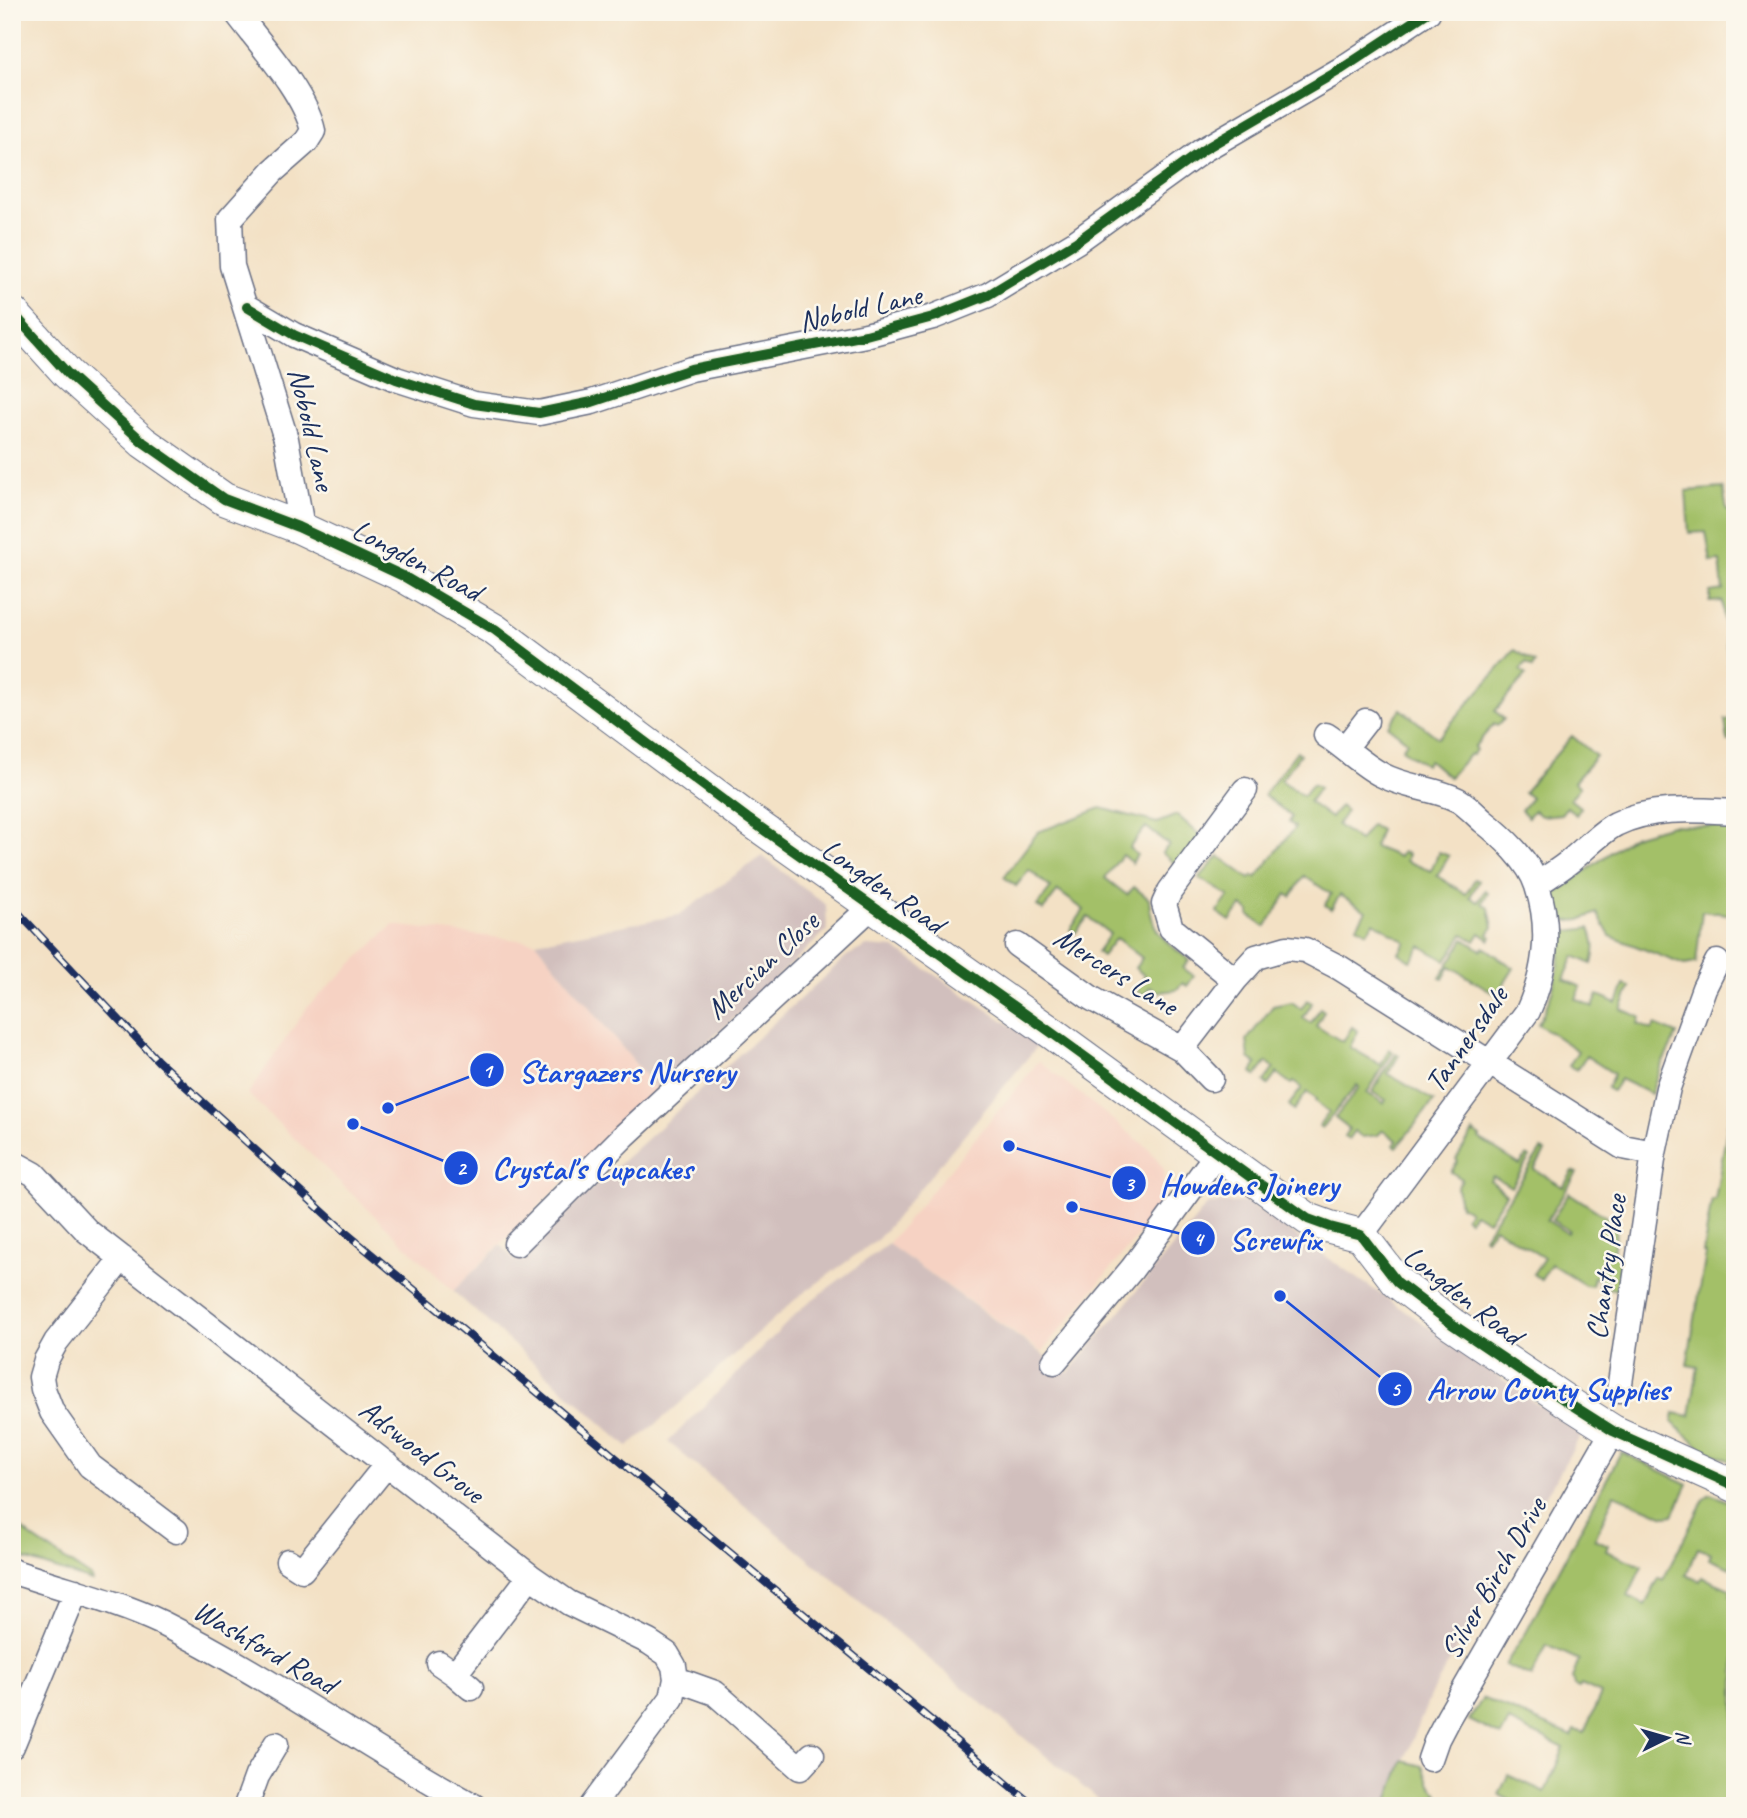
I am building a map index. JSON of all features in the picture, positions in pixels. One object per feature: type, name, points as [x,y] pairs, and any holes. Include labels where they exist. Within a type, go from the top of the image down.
[{"type":"street","name":"Nobold Lane","points":[[236,12],[275,62],[310,115],[313,131],[306,142],[273,171],[230,219],[232,266],[247,307],[286,439],[300,516],[298,527]]},
{"type":"street","name":"Nobold Lane","points":[[247,307],[294,335],[396,379],[474,404],[539,413],[592,402],[691,369],[866,335],[933,317],[988,295],[1076,242],[1203,150],[1340,70],[1428,12]]},
{"type":"street","name":"Longden Road","points":[[12,312],[68,374],[143,442],[224,499],[298,527],[403,576],[495,629],[870,908],[1218,1152],[1308,1219],[1361,1235],[1397,1282],[1452,1324],[1613,1430],[1735,1486]]},
{"type":"street","name":"Tannersdale","points":[[1361,1235],[1528,1011],[1539,985],[1545,948],[1543,914],[1537,884],[1502,836],[1458,800],[1400,784],[1379,774],[1335,741],[1366,721]]},
{"type":"street","name":"Mercers Lane","points":[[1235,980],[1171,928],[1164,904],[1170,891],[1245,790]]},
{"type":"street","points":[[1537,884],[1568,863],[1615,824],[1650,813],[1668,811],[1735,812]]},
{"type":"street","name":"Mercian Close","points":[[516,1244],[625,1135],[870,908]]},
{"type":"street","name":"Mercers Lane","points":[[1017,945],[1091,998],[1182,1049],[1211,1079]]},
{"type":"street","name":"Mercers Lane","points":[[1182,1049],[1256,957],[1287,948],[1305,950],[1329,961],[1491,1063]]},
{"type":"street","name":"Chantry Place","points":[[1619,1390],[1654,1153],[1668,1088],[1704,988],[1717,962]]},
{"type":"street","points":[[1491,1063],[1623,1147],[1654,1153]]},
{"type":"street","points":[[1054,1362],[1140,1258],[1218,1152]]},
{"type":"street","name":"Adswood Grove","points":[[12,1162],[34,1174],[87,1231],[530,1576],[569,1603],[649,1642],[667,1654],[674,1666],[676,1679]]},
{"type":"street","points":[[122,1258],[56,1342],[46,1360],[41,1377],[52,1412],[90,1466],[163,1528]]},
{"type":"street","name":"Silver Birch Drive","points":[[1430,1759],[1448,1718],[1613,1430]]},
{"type":"street","points":[[302,1572],[387,1464]]},
{"type":"street","name":"Washford Road","points":[[12,1571],[96,1596],[160,1622],[221,1654],[405,1768],[474,1806]]},
{"type":"street","points":[[455,1675],[530,1576]]},
{"type":"street","points":[[12,1746],[76,1591]]},
{"type":"street","points":[[592,1806],[672,1698],[676,1679],[715,1693],[802,1769]]},
{"type":"street","points":[[246,1806],[249,1772],[276,1744]]},
{"type":"shaded area","points":[[762,856],[826,905],[827,930],[657,1090],[536,942],[679,915]]},
{"type":"shaded area","points":[[393,925],[536,942],[657,1090],[453,1291],[248,1094],[308,1006]]},
{"type":"shaded area","points":[[867,946],[894,948],[1039,1044],[878,1239],[798,1297],[628,1447],[453,1291],[501,1245],[514,1260],[847,956]]},
{"type":"shaded area","points":[[1039,1061],[1148,1148],[1163,1168],[1164,1204],[1042,1352],[888,1244]]},
{"type":"shaded area","points":[[1247,1202],[1581,1435],[1431,1694],[1386,1806],[1106,1806],[668,1442],[805,1305],[888,1244],[1069,1373],[1208,1204]]},
{"type":"green space","points":[[1723,488],[1727,511],[1735,510],[1735,741],[1728,741],[1725,720],[1734,719],[1722,601],[1710,602],[1710,592],[1723,590],[1720,561],[1711,562],[1706,532],[1689,533],[1686,491]]},
{"type":"green space","points":[[1515,650],[1535,663],[1532,668],[1526,663],[1520,670],[1526,675],[1495,711],[1504,719],[1497,726],[1494,724],[1474,747],[1476,750],[1472,755],[1470,754],[1449,777],[1429,760],[1425,765],[1402,749],[1407,741],[1388,726],[1401,709],[1438,738]]},
{"type":"green space","points":[[1572,736],[1596,756],[1574,782],[1580,787],[1570,799],[1581,808],[1576,815],[1567,807],[1561,814],[1541,816],[1534,810],[1528,817],[1521,810],[1531,798],[1524,792]]},
{"type":"green space","points":[[1297,751],[1300,754],[1281,780],[1303,796],[1312,784],[1319,788],[1309,802],[1331,818],[1340,806],[1346,811],[1337,825],[1359,841],[1371,825],[1380,830],[1374,847],[1399,857],[1402,852],[1408,854],[1406,861],[1431,871],[1439,852],[1449,856],[1437,876],[1466,894],[1475,879],[1479,881],[1470,897],[1478,902],[1485,890],[1488,893],[1482,903],[1489,908],[1493,927],[1488,934],[1492,937],[1490,940],[1480,933],[1475,941],[1463,934],[1446,961],[1421,946],[1411,961],[1399,953],[1406,942],[1374,922],[1367,932],[1357,926],[1366,911],[1340,895],[1331,909],[1325,905],[1331,894],[1304,876],[1291,897],[1287,894],[1265,927],[1242,906],[1230,921],[1217,912],[1229,896],[1199,878],[1219,856],[1250,879],[1253,876],[1256,878],[1295,827],[1289,822],[1292,817],[1264,795]]},
{"type":"green space","points":[[1101,808],[1157,823],[1177,815],[1201,836],[1178,866],[1162,853],[1169,845],[1146,827],[1129,848],[1137,855],[1132,863],[1122,855],[1105,878],[1127,895],[1134,887],[1149,899],[1156,928],[1189,960],[1183,968],[1194,976],[1187,986],[1183,983],[1176,990],[1159,992],[1150,987],[1144,995],[1136,990],[1145,976],[1135,968],[1142,958],[1116,938],[1102,956],[1097,952],[1110,934],[1088,917],[1075,933],[1070,930],[1084,910],[1058,891],[1043,910],[1037,906],[1051,888],[1029,870],[1016,886],[1004,877],[1038,832]]},
{"type":"green space","points":[[1671,825],[1735,827],[1735,915],[1702,911],[1696,963],[1684,965],[1610,936],[1597,913],[1580,920],[1556,922],[1552,896],[1633,836]]},
{"type":"green space","points":[[1590,928],[1594,946],[1592,964],[1574,956],[1564,979],[1581,987],[1576,999],[1593,1007],[1598,995],[1617,1003],[1624,985],[1630,987],[1621,1009],[1640,1017],[1638,1024],[1652,1030],[1655,1025],[1677,1034],[1651,1094],[1620,1079],[1612,1091],[1607,1088],[1614,1074],[1586,1056],[1577,1070],[1569,1066],[1578,1051],[1538,1024],[1556,979],[1561,932]]},
{"type":"green space","points":[[1464,939],[1481,950],[1484,947],[1514,968],[1497,995],[1450,966],[1443,979],[1440,978]]},
{"type":"green space","points":[[1307,1000],[1312,1003],[1303,1018],[1311,1023],[1320,1008],[1324,1011],[1316,1026],[1343,1042],[1352,1027],[1358,1031],[1350,1047],[1381,1065],[1389,1049],[1393,1052],[1367,1093],[1384,1103],[1386,1100],[1372,1092],[1396,1054],[1399,1055],[1388,1074],[1434,1101],[1397,1147],[1394,1145],[1397,1141],[1383,1130],[1378,1135],[1362,1137],[1354,1131],[1348,1139],[1344,1136],[1349,1129],[1335,1118],[1359,1087],[1357,1085],[1322,1128],[1319,1126],[1329,1112],[1315,1101],[1316,1099],[1307,1092],[1294,1110],[1289,1105],[1302,1088],[1293,1082],[1291,1084],[1277,1073],[1268,1085],[1264,1082],[1274,1068],[1267,1062],[1256,1076],[1252,1072],[1257,1064],[1249,1058],[1247,1040],[1273,1006],[1292,1002],[1301,1009]]},
{"type":"green space","points":[[1735,1065],[1735,1463],[1703,1449],[1672,1422],[1674,1413],[1690,1416],[1698,1367],[1687,1365],[1706,1254],[1703,1253],[1711,1204],[1712,1200],[1715,1200],[1732,1099]]},
{"type":"green space","points":[[1473,1132],[1479,1139],[1520,1165],[1527,1155],[1530,1157],[1511,1187],[1493,1176],[1490,1180],[1506,1194],[1488,1221],[1474,1213],[1469,1220],[1465,1217],[1469,1211],[1460,1206],[1457,1187],[1462,1179],[1451,1172]]},
{"type":"green space","points":[[1541,1150],[1545,1152],[1534,1169],[1563,1187],[1573,1171],[1577,1173],[1547,1220],[1567,1233],[1568,1230],[1552,1220],[1569,1193],[1617,1224],[1613,1254],[1625,1256],[1620,1290],[1599,1287],[1600,1278],[1594,1277],[1592,1286],[1585,1285],[1551,1264],[1541,1280],[1533,1274],[1544,1258],[1494,1227],[1486,1238],[1484,1236]]},
{"type":"green space","points":[[1621,1452],[1688,1484],[1673,1515],[1665,1516],[1614,1494],[1595,1539],[1608,1545],[1606,1551],[1642,1566],[1628,1596],[1645,1605],[1659,1578],[1663,1580],[1704,1499],[1710,1494],[1735,1504],[1735,1556],[1730,1568],[1709,1559],[1711,1553],[1698,1548],[1686,1575],[1700,1581],[1702,1577],[1732,1590],[1730,1595],[1735,1597],[1735,1806],[1523,1806],[1499,1795],[1508,1775],[1545,1792],[1564,1748],[1509,1721],[1501,1736],[1469,1720],[1483,1698],[1572,1736],[1575,1730],[1584,1733],[1601,1694],[1581,1685],[1579,1688],[1574,1686],[1572,1678],[1579,1660],[1547,1645],[1531,1677],[1505,1665],[1527,1631]]},
{"type":"green space","points":[[12,1521],[92,1578],[92,1581],[12,1555]]},
{"type":"green space","points":[[1403,1761],[1423,1766],[1430,1784],[1445,1806],[1386,1806]]},
{"type":"railway","points":[[12,906],[158,1061],[345,1232],[1034,1806]]},
{"type":"cycle path","points":[[247,307],[294,335],[396,379],[474,404],[539,413],[592,402],[691,369],[866,335],[933,317],[988,295],[1076,242],[1203,150],[1340,70],[1428,12]]},
{"type":"cycle path","points":[[12,312],[68,374],[143,442],[224,499],[298,527],[403,576],[495,630],[747,818],[1052,1033],[1308,1219],[1361,1235],[1397,1282],[1452,1324],[1613,1431],[1735,1486]]},
{"type":"place","name":"Stargazers Nursery","points":[[388,1108]]},
{"type":"place","name":"Crystal's Cupcakes","points":[[353,1124]]},
{"type":"place","name":"Howdens Joinery","points":[[1009,1146]]},
{"type":"place","name":"Screwfix","points":[[1072,1207]]},
{"type":"place","name":"Arrow County Supplies","points":[[1280,1296]]}]
